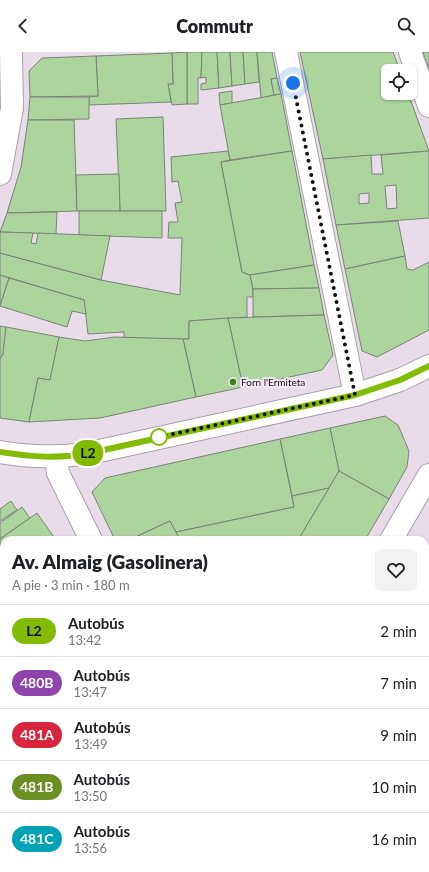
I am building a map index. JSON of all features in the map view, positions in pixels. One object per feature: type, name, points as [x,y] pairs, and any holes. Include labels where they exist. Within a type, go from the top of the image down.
[{"type":"street","points":[[286,52],[355,395]]},
{"type":"street","points":[[410,52],[429,106]]},
{"type":"street","points":[[0,174],[6,112],[9,54]]},
{"type":"street","points":[[0,452],[56,458],[96,451],[355,395],[400,380],[429,366]]},
{"type":"street","points":[[56,458],[58,473],[88,536]]},
{"type":"street","points":[[393,536],[429,475]]},
{"type":"building","points":[[187,52],[202,52],[201,78],[198,78],[198,104],[187,104]]},
{"type":"building","points":[[187,52],[187,104],[172,105],[168,84],[173,84],[172,53]]},
{"type":"building","points":[[202,52],[217,52],[219,88],[201,90],[201,84],[206,83],[206,77],[201,78]]},
{"type":"building","points":[[217,52],[230,52],[232,86],[219,88]]},
{"type":"building","points":[[230,52],[243,52],[245,84],[232,86]]},
{"type":"building","points":[[243,52],[257,52],[259,82],[245,84]]},
{"type":"building","points":[[257,52],[272,52],[277,78],[271,79],[274,95],[261,98]]},
{"type":"building","points":[[300,52],[393,52],[397,64],[381,64],[381,100],[411,100],[429,151],[323,159]]},
{"type":"building","points":[[423,52],[429,52],[429,70]]},
{"type":"building","points":[[172,53],[173,84],[168,84],[171,102],[89,105],[89,97],[98,96],[96,56]]},
{"type":"building","points":[[96,56],[98,96],[30,97],[29,71],[42,58]]},
{"type":"building","points":[[277,78],[281,94],[274,95],[271,79]]},
{"type":"building","points":[[232,91],[232,103],[220,105],[219,93]]},
{"type":"building","points":[[281,94],[292,151],[230,160],[220,105]]},
{"type":"building","points":[[30,97],[89,97],[89,119],[28,120]]},
{"type":"building","points":[[163,117],[166,211],[120,211],[116,119]]},
{"type":"building","points":[[28,120],[74,120],[77,211],[7,213],[21,167]]},
{"type":"building","points":[[228,151],[230,160],[221,162],[242,272],[250,275],[253,289],[253,297],[247,297],[247,317],[189,321],[189,339],[124,338],[124,332],[88,334],[84,300],[0,275],[0,253],[101,280],[180,295],[182,238],[168,238],[169,222],[178,222],[175,203],[182,202],[178,181],[172,182],[171,157]]},
{"type":"building","points":[[292,151],[314,265],[250,275],[242,272],[221,162]]},
{"type":"building","points":[[429,151],[429,218],[336,225],[323,159],[371,155],[372,174],[383,174],[381,155]],"holes":[[[396,185],[397,208],[387,209],[385,186]],[[369,193],[369,203],[359,204],[359,194]]]},
{"type":"building","points":[[119,174],[120,211],[77,211],[76,175]]},
{"type":"building","points":[[79,211],[162,211],[162,238],[79,235]]},
{"type":"building","points":[[57,212],[56,234],[0,232],[7,213]]},
{"type":"building","points":[[398,221],[405,256],[345,269],[336,225]]},
{"type":"building","points":[[0,232],[33,233],[31,243],[36,244],[38,233],[110,236],[101,280],[0,253]]},
{"type":"building","points":[[405,256],[407,269],[413,270],[429,262],[429,330],[377,357],[362,351],[345,269]]},
{"type":"building","points":[[314,265],[319,288],[253,289],[250,275]]},
{"type":"building","points":[[0,275],[9,278],[0,306]]},
{"type":"building","points":[[9,278],[84,300],[86,314],[72,311],[67,327],[0,306]]},
{"type":"building","points":[[319,288],[324,315],[253,317],[253,289]]},
{"type":"building","points":[[324,315],[333,355],[322,370],[243,387],[228,318]]},
{"type":"building","points":[[228,318],[243,387],[196,397],[183,339],[189,339],[189,321]]},
{"type":"building","points":[[0,326],[6,327],[3,354],[0,359]]},
{"type":"building","points":[[6,327],[59,337],[50,380],[38,378],[29,422],[0,418],[0,359],[3,354]]},
{"type":"building","points":[[59,337],[85,341],[115,337],[183,339],[196,397],[100,418],[29,422],[38,378],[50,380]]},
{"type":"building","points":[[385,416],[398,425],[409,451],[407,467],[389,499],[339,471],[330,428]]},
{"type":"building","points":[[330,428],[339,471],[329,488],[292,496],[280,439]]},
{"type":"building","points":[[280,439],[294,507],[176,532],[170,521],[138,536],[113,536],[92,492],[105,478]]},
{"type":"building","points":[[339,471],[389,499],[367,536],[300,536]]},
{"type":"building","points":[[329,488],[300,536],[178,536],[176,532],[294,507],[292,496]]},
{"type":"building","points":[[11,501],[17,510],[0,521],[0,509]]},
{"type":"building","points":[[22,507],[30,518],[4,536],[0,536],[0,523]]},
{"type":"building","points":[[37,513],[53,536],[4,536]]},
{"type":"building","points":[[170,521],[178,536],[138,536]]},
{"type":"bus line","name":"L2","points":[[0,452],[44,458],[56,458],[90,453],[355,395],[400,380],[429,366]]},
{"type":"place","name":"Forn l'Ermiteta","points":[[233,382]]},
{"type":"route","points":[[159,437],[355,395],[293,83]]}]
